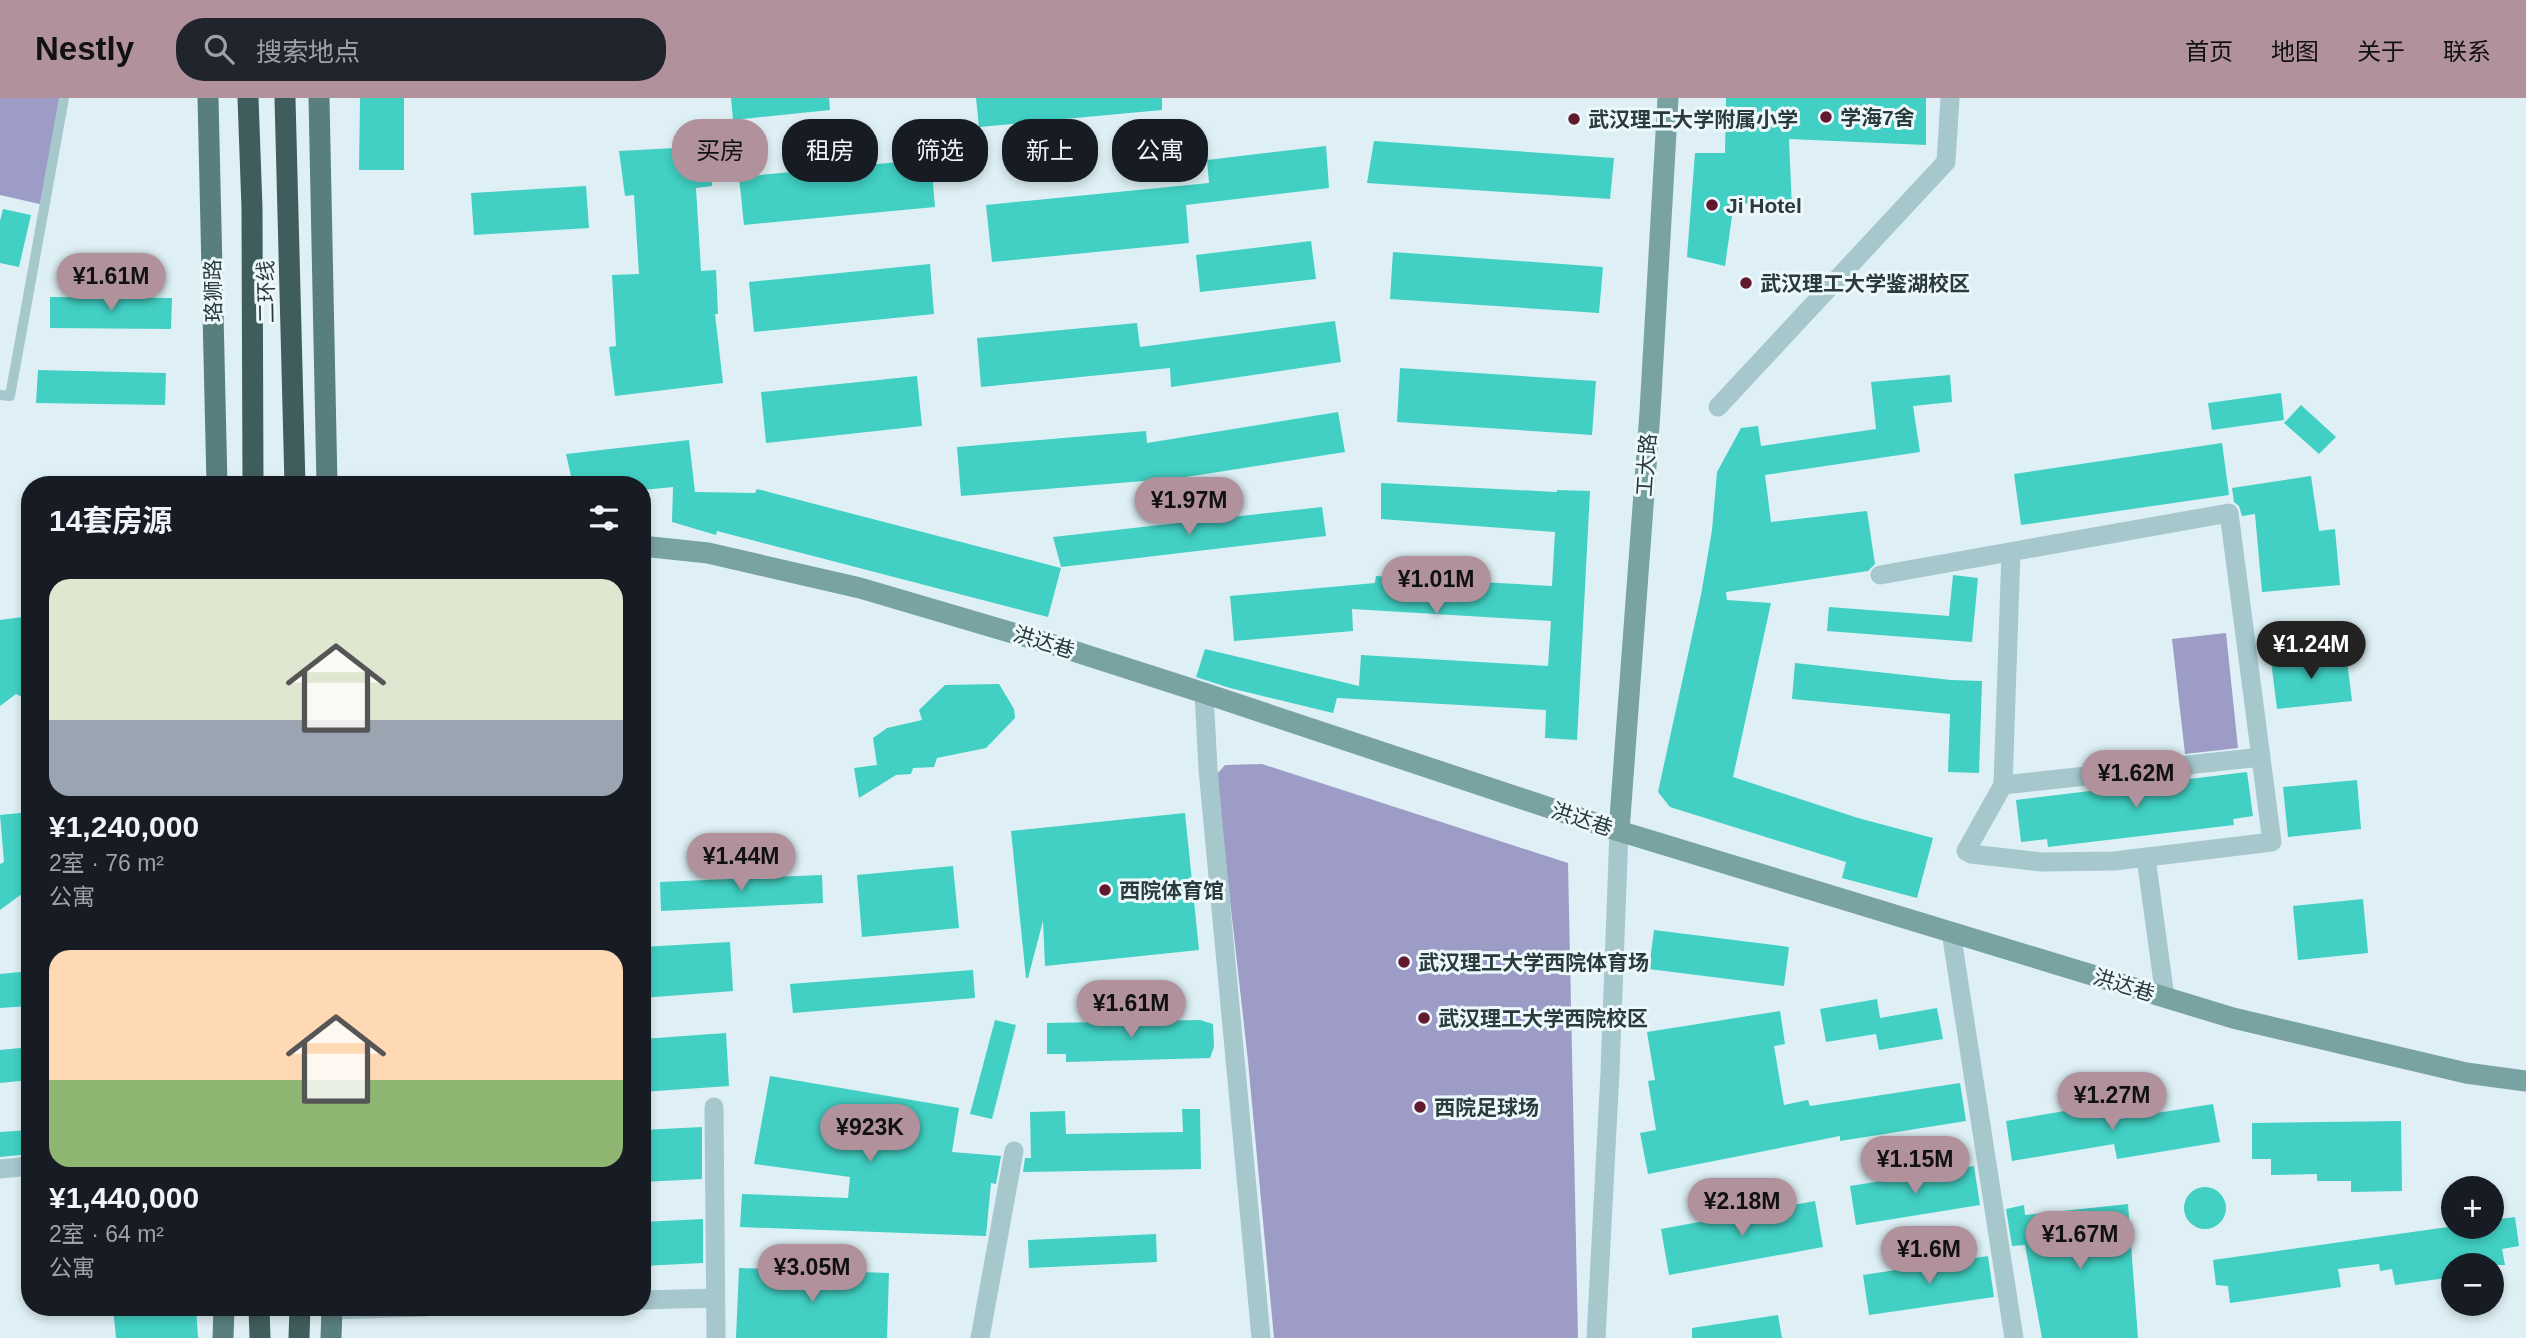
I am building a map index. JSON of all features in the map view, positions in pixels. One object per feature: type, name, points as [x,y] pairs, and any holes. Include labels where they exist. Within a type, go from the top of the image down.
[{"type":"highway","name":"二环线","points":[[248,98],[253,476]]},
{"type":"highway","name":"二环线","points":[[285,98],[295,476]]},
{"type":"highway","points":[[258,1338],[259,1316]]},
{"type":"highway","points":[[299,1338],[300,1316]]},
{"type":"main road","name":"珞狮路","points":[[208,98],[217,476]]},
{"type":"main road","points":[[319,98],[327,476]]},
{"type":"main road","points":[[223,1338],[224,1316]]},
{"type":"main road","points":[[331,1338],[332,1316]]},
{"type":"street","name":"工大路","points":[[1619,831],[1650,412],[1668,98]]},
{"type":"street","points":[[1718,407],[1945,162],[1950,98]]},
{"type":"street","points":[[1880,575],[2229,513],[2272,842],[2114,861],[2042,862],[1970,854],[1966,851],[2003,785],[2011,552]]},
{"type":"street","name":"洪达巷","points":[[651,548],[708,553],[860,588],[1064,648],[1619,831],[2233,1018],[2453,1070],[2526,1081]]},
{"type":"street","points":[[1204,693],[1209,783],[1261,1338]]},
{"type":"street","points":[[2003,785],[2261,757]]},
{"type":"street","points":[[1596,1338],[1619,831]]},
{"type":"street","points":[[2146,858],[2165,997]]},
{"type":"street","points":[[1951,932],[2014,1338]]},
{"type":"street","points":[[714,1107],[716,1338]]},
{"type":"street","points":[[981,1338],[1014,1151]]},
{"type":"street","points":[[0,1169],[21,1167]]},
{"type":"street","points":[[651,1300],[715,1298]]},
{"type":"lane","points":[[0,395],[10,396],[64,98]]},
{"type":"shaded area","points":[[0,98],[64,98],[44,205],[0,195]]},
{"type":"shaded area","points":[[2226,633],[2238,748],[2185,754],[2172,639]]},
{"type":"shaded area","name":"武汉理工大学西院体育场","points":[[1262,764],[1568,863],[1578,1338],[1274,1338],[1248,1061],[1216,775],[1225,765]]},
{"type":"building","points":[[360,98],[404,98],[404,170],[359,170]]},
{"type":"building","points":[[731,98],[829,98],[830,110],[733,119]]},
{"type":"building","points":[[976,98],[1162,98],[1162,110],[1065,119],[1002,119],[1002,125],[988,126],[988,119],[978,119]]},
{"type":"building","points":[[1726,98],[1926,98],[1926,145],[1789,139],[1792,209],[1734,202],[1725,266],[1687,257],[1695,153],[1725,153]]},
{"type":"building","points":[[1374,141],[1614,158],[1610,199],[1367,183]]},
{"type":"building","points":[[1326,146],[1329,188],[1186,205],[1189,243],[992,262],[986,205],[1209,183],[1208,160]]},
{"type":"building","points":[[672,148],[672,182],[712,182],[712,186],[696,188],[701,271],[716,270],[718,314],[715,314],[723,383],[615,396],[609,347],[616,346],[612,275],[639,274],[634,195],[625,196],[619,151]]},
{"type":"building","points":[[892,163],[892,182],[933,182],[935,207],[744,225],[740,182],[768,182],[768,174],[782,173],[782,182],[878,182],[878,164]]},
{"type":"building","points":[[586,186],[589,228],[474,235],[471,193]]},
{"type":"building","points":[[3,209],[31,215],[19,267],[0,263],[0,221]]},
{"type":"building","points":[[1311,241],[1316,279],[1200,292],[1196,255]]},
{"type":"building","points":[[1393,252],[1603,267],[1599,313],[1390,299]]},
{"type":"building","points":[[930,264],[934,314],[754,332],[749,282]]},
{"type":"building","points":[[50,297],[172,298],[171,329],[50,328]]},
{"type":"building","points":[[1335,321],[1341,362],[1171,387],[1170,368],[981,387],[977,338],[1137,323],[1140,347]]},
{"type":"building","points":[[1400,368],[1596,381],[1592,435],[1397,422]]},
{"type":"building","points":[[38,370],[166,373],[165,405],[36,403]]},
{"type":"building","points":[[1950,375],[1952,402],[1913,406],[1920,452],[1765,475],[1771,522],[1867,511],[1875,564],[1868,571],[1726,592],[1727,600],[1771,603],[1733,777],[1858,818],[1933,838],[1917,898],[1842,878],[1846,862],[1670,807],[1658,792],[1701,595],[1712,530],[1717,472],[1741,428],[1758,426],[1761,446],[1876,429],[1871,382]]},
{"type":"building","points":[[917,376],[922,426],[766,443],[761,392]]},
{"type":"building","points":[[2281,393],[2284,420],[2212,430],[2208,403]]},
{"type":"building","points":[[2301,405],[2336,437],[2319,454],[2284,423]]},
{"type":"building","points":[[1338,412],[1345,452],[1180,478],[961,496],[957,447],[1146,431],[1147,443]]},
{"type":"building","points":[[689,440],[695,492],[755,493],[757,489],[1061,568],[1048,617],[717,531],[716,535],[672,522],[673,487],[651,489],[651,476],[571,476],[566,454]]},
{"type":"building","points":[[2222,443],[2229,495],[2021,525],[2014,474]]},
{"type":"building","points":[[2311,476],[2319,531],[2335,529],[2340,585],[2262,592],[2255,514],[2242,516],[2239,506],[2234,502],[2232,488]]},
{"type":"building","points":[[1381,483],[1557,492],[1590,491],[1577,740],[1545,738],[1546,710],[1337,698],[1333,713],[1196,677],[1205,649],[1359,686],[1361,655],[1548,666],[1551,621],[1352,609],[1353,631],[1234,641],[1230,596],[1375,583],[1376,576],[1552,586],[1555,532],[1381,519]]},
{"type":"building","points":[[1322,507],[1326,536],[1061,567],[1053,537]]},
{"type":"building","points":[[1953,575],[1978,578],[1972,642],[1827,631],[1829,607],[1949,616]]},
{"type":"building","points":[[21,617],[21,696],[16,694],[0,706],[0,620]]},
{"type":"building","points":[[2346,653],[2352,701],[2277,709],[2271,661]]},
{"type":"building","points":[[1795,663],[1982,681],[1979,773],[1948,772],[1950,714],[1792,699]]},
{"type":"building","points":[[999,684],[1014,709],[1015,718],[986,748],[937,758],[934,767],[913,768],[911,774],[896,775],[859,798],[854,768],[877,765],[873,738],[887,728],[922,720],[919,710],[945,685]]},
{"type":"building","points":[[2247,772],[2253,816],[2233,819],[2234,825],[2048,847],[2047,839],[2021,842],[2016,800]]},
{"type":"building","points":[[2357,780],[2361,829],[2288,837],[2283,787]]},
{"type":"building","points":[[21,813],[21,895],[0,910],[0,864],[4,862],[0,815]]},
{"type":"building","name":"西院体育馆","points":[[1185,813],[1199,950],[1045,966],[1043,921],[1026,978],[1011,831]]},
{"type":"building","points":[[953,866],[959,928],[862,937],[857,875]]},
{"type":"building","points":[[822,875],[823,903],[661,911],[660,882]]},
{"type":"building","points":[[2363,899],[2368,953],[2298,960],[2293,906]]},
{"type":"building","points":[[1654,930],[1789,947],[1784,986],[1649,969]]},
{"type":"building","points":[[730,942],[733,991],[651,997],[651,946]]},
{"type":"building","points":[[973,970],[975,998],[793,1013],[790,984]]},
{"type":"building","points":[[21,972],[21,1007],[0,1008],[0,974]]},
{"type":"building","points":[[1877,999],[1880,1018],[1937,1008],[1943,1039],[1879,1050],[1876,1034],[1826,1042],[1820,1009]]},
{"type":"building","points":[[1780,1011],[1785,1044],[1774,1046],[1784,1105],[1808,1100],[1810,1106],[1960,1083],[1966,1121],[1840,1141],[1840,1136],[1648,1174],[1640,1133],[1656,1130],[1648,1081],[1655,1080],[1647,1032]]},
{"type":"building","points":[[995,1020],[1016,1025],[992,1119],[970,1114]]},
{"type":"building","points":[[1200,1020],[1213,1024],[1214,1047],[1210,1058],[1066,1062],[1066,1054],[1047,1054],[1047,1023]]},
{"type":"building","points":[[726,1033],[729,1086],[651,1091],[651,1038]]},
{"type":"building","points":[[21,1048],[21,1081],[0,1083],[0,1050]]},
{"type":"building","points":[[770,1076],[959,1108],[952,1152],[1001,1156],[996,1184],[991,1183],[986,1236],[740,1227],[742,1194],[848,1198],[850,1177],[754,1164]]},
{"type":"building","points":[[2112,1103],[2114,1120],[2213,1104],[2220,1142],[2117,1159],[2114,1144],[2012,1161],[2006,1121]]},
{"type":"building","points":[[1182,1109],[1200,1109],[1201,1169],[1023,1172],[1025,1158],[1031,1158],[1030,1112],[1065,1111],[1066,1134],[1183,1132]]},
{"type":"building","points":[[2401,1121],[2402,1191],[2351,1192],[2351,1181],[2317,1181],[2317,1174],[2271,1175],[2271,1159],[2252,1159],[2252,1123]]},
{"type":"building","points":[[702,1127],[702,1179],[651,1182],[651,1130]]},
{"type":"building","points":[[21,1131],[21,1155],[0,1157],[0,1132]]},
{"type":"building","points":[[1974,1166],[1980,1205],[1856,1225],[1850,1186]]},
{"type":"building","points":[[2205,1187],[2220,1193],[2226,1208],[2220,1223],[2205,1229],[2190,1223],[2184,1208],[2190,1193]]},
{"type":"building","points":[[1815,1201],[1823,1247],[1669,1275],[1661,1229]]},
{"type":"building","points":[[2128,1204],[2138,1338],[2042,1338],[2025,1245],[2012,1246],[2006,1209],[2024,1205],[2025,1215]]},
{"type":"building","points":[[2515,1217],[2519,1246],[2502,1249],[2503,1253],[2441,1253],[2441,1279],[2395,1285],[2392,1269],[2380,1271],[2379,1264],[2338,1269],[2341,1287],[2230,1303],[2228,1286],[2216,1285],[2213,1260],[2441,1228],[2441,1239],[2504,1239],[2504,1218]]},
{"type":"building","points":[[703,1219],[703,1263],[651,1266],[651,1222]]},
{"type":"building","points":[[1156,1234],[1157,1262],[1029,1268],[1028,1240]]},
{"type":"building","points":[[1988,1256],[1994,1297],[1869,1315],[1863,1275]]},
{"type":"building","points":[[739,1268],[889,1273],[887,1338],[736,1338]]},
{"type":"building","points":[[1778,1315],[1782,1338],[1692,1338],[1692,1328]]},
{"type":"building","points":[[114,1316],[197,1316],[198,1338],[116,1338]]},
{"type":"place","name":"学海7舍","points":[[1826,117]]},
{"type":"place","name":"武汉理工大学附属小学","points":[[1574,119]]},
{"type":"place","name":"Ji Hotel","points":[[1712,205]]},
{"type":"place","name":"武汉理工大学鉴湖校区","points":[[1746,283]]},
{"type":"place","name":"西院体育馆","points":[[1105,890]]},
{"type":"place","name":"武汉理工大学西院体育场","points":[[1404,962]]},
{"type":"place","name":"武汉理工大学西院校区","points":[[1424,1018]]},
{"type":"place","name":"西院足球场","points":[[1420,1107]]}]
